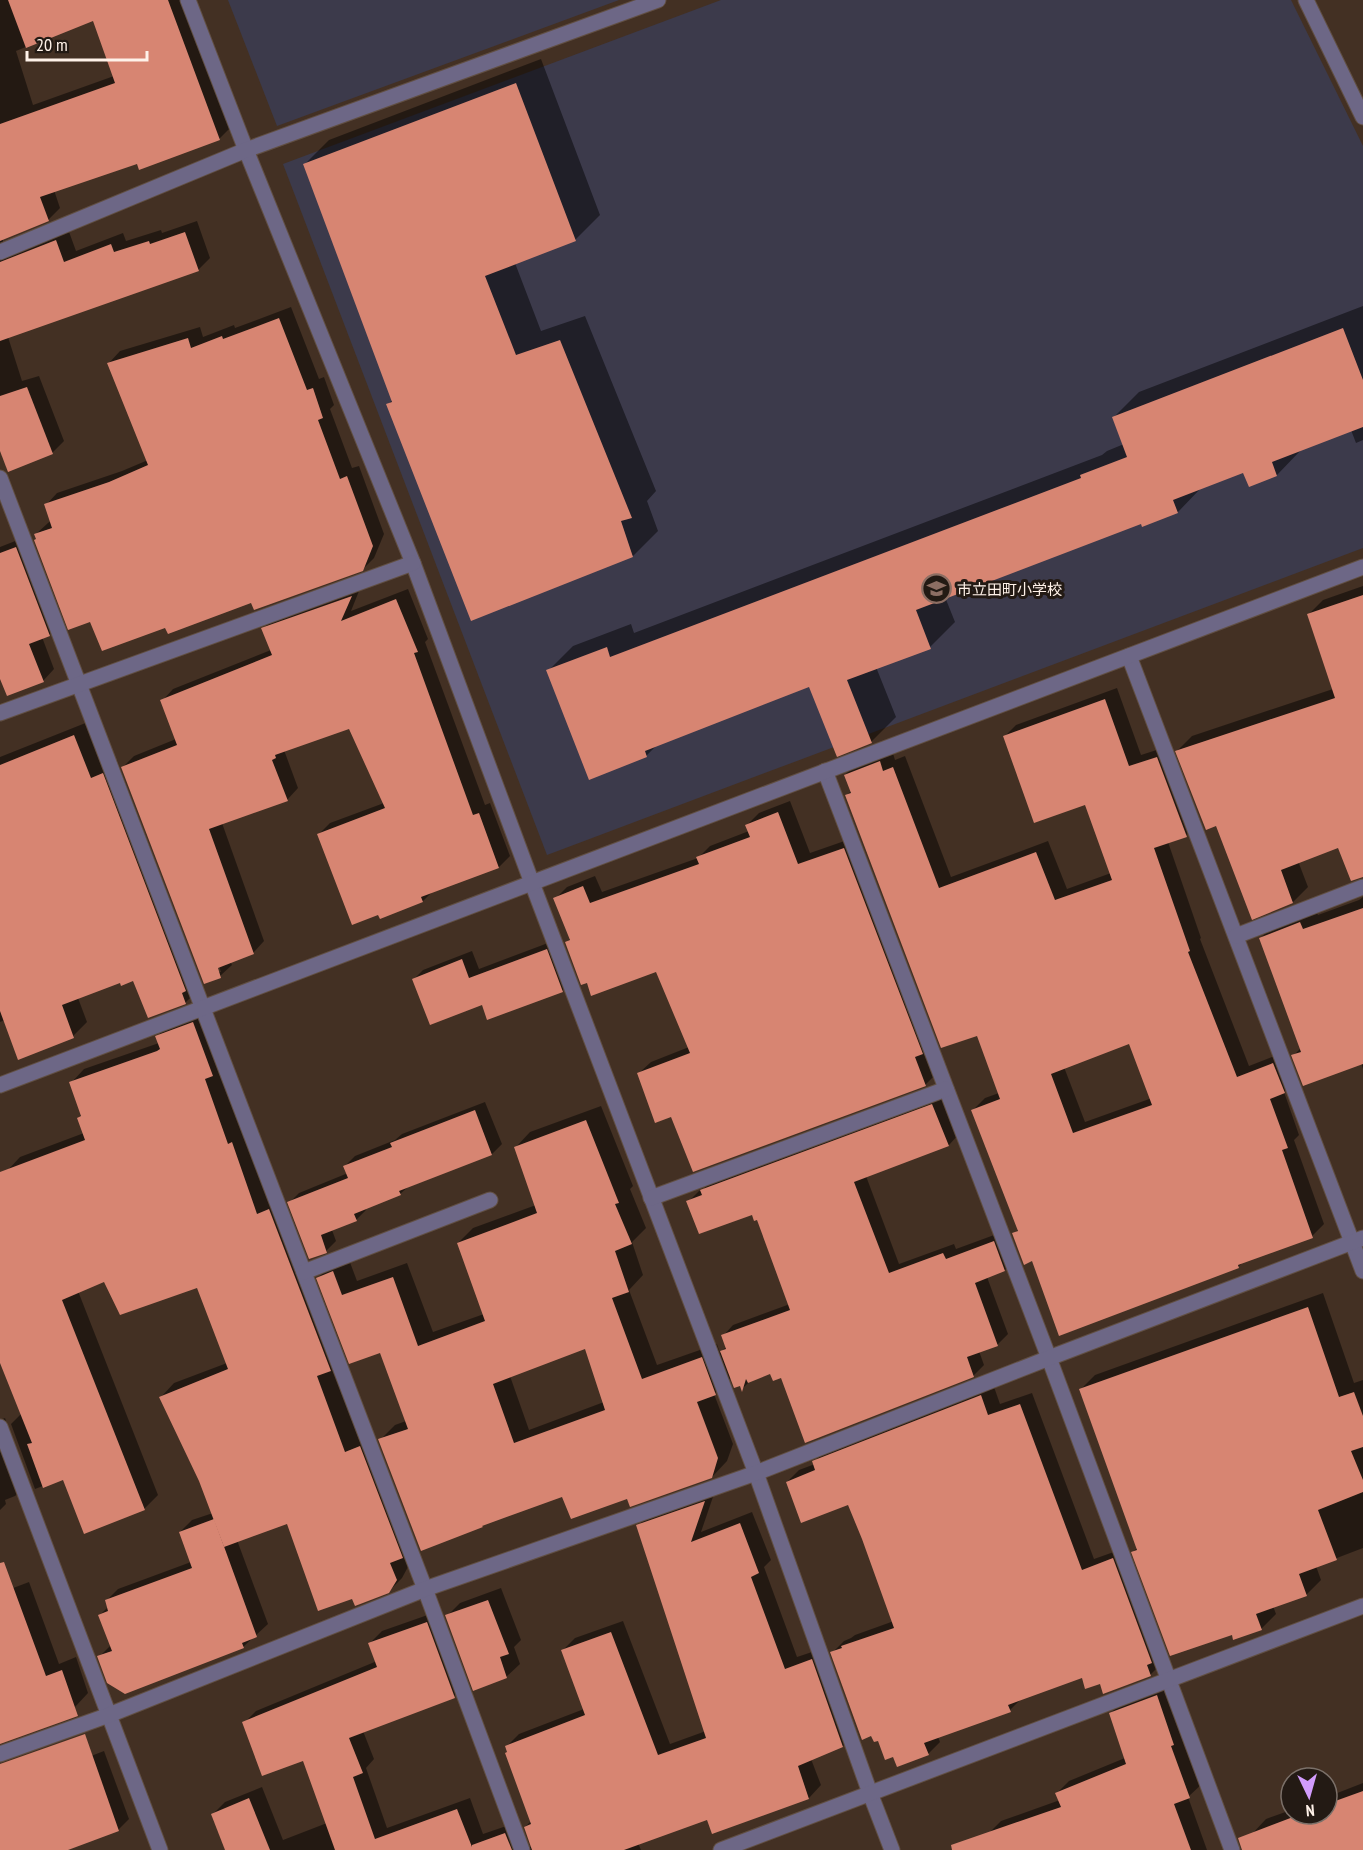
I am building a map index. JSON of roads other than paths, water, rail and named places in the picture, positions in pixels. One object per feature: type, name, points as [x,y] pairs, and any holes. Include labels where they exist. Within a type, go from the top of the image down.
[{"type":"street","points":[[188,0],[412,563],[756,1473],[892,1850]]},
{"type":"street","points":[[0,252],[246,150],[658,0]]},
{"type":"street","points":[[1306,0],[1363,117]]},
{"type":"street","points":[[0,478],[204,1008],[522,1850]]},
{"type":"street","points":[[0,713],[412,563]]},
{"type":"street","points":[[0,1085],[1363,567]]},
{"type":"street","points":[[1129,656],[1236,936],[1358,1240],[1363,1271]]},
{"type":"street","points":[[825,771],[1049,1358],[1232,1850]]},
{"type":"street","points":[[1236,936],[1363,887]]},
{"type":"street","points":[[651,1198],[946,1089]]},
{"type":"street","points":[[304,1272],[490,1200]]},
{"type":"street","points":[[0,1754],[109,1715],[425,1589],[756,1473],[1358,1240]]},
{"type":"street","points":[[0,1427],[160,1850]]},
{"type":"street","points":[[722,1850],[1363,1606]]},
{"type":"place","name":"市立田町小学校","points":[[936,589]]}]
